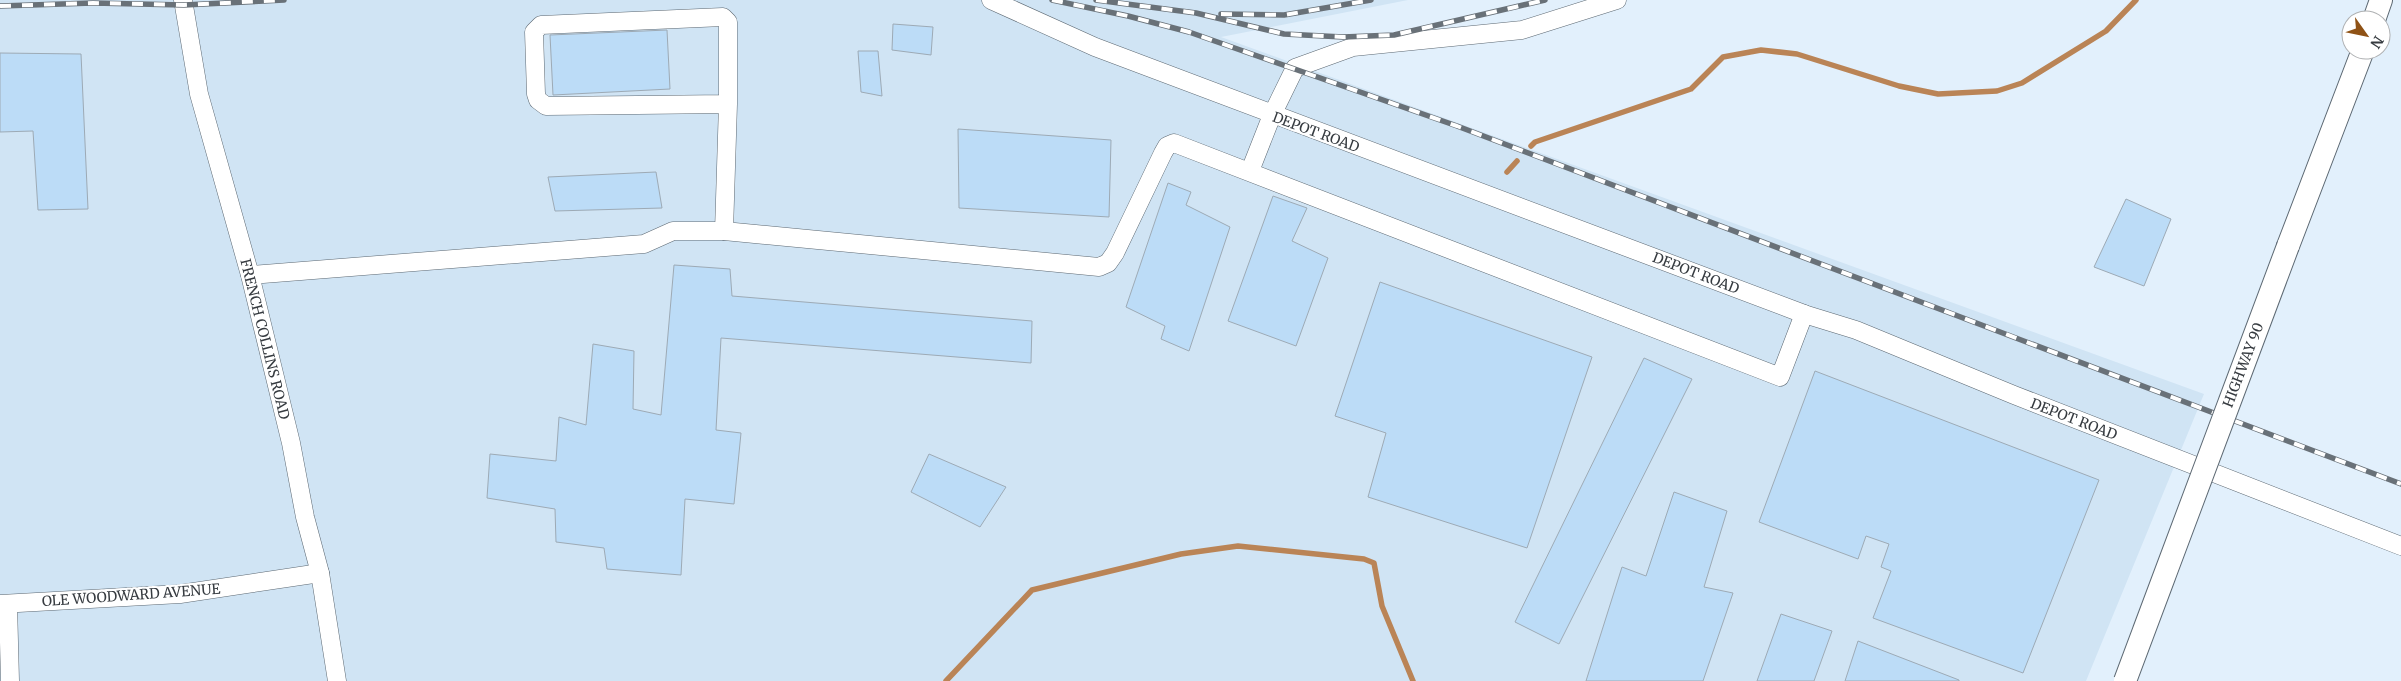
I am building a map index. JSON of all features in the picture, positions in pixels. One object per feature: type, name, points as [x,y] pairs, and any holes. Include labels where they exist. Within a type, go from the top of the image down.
[{"type":"main road","name":"HIGHWAY 90","points":[[2125,681],[2359,60]]},
{"type":"street","name":"FRENCH COLLINS ROAD","points":[[183,0],[199,94],[250,275],[291,442],[305,517],[320,573],[337,681]]},
{"type":"street","name":"DEPOT ROAD","points":[[991,0],[1095,47],[1804,314],[1856,330],[2024,399],[2401,546]]},
{"type":"street","points":[[1250,172],[1272,115],[1295,68],[1353,47],[1522,30],[1617,0]]},
{"type":"street","points":[[724,231],[728,104],[728,22],[723,17],[552,23],[541,25],[534,32],[536,94],[538,100],[546,106],[728,104]]},
{"type":"street","points":[[250,275],[644,244],[673,231],[724,231],[1099,267],[1108,263],[1115,253],[1167,146],[1174,143],[1780,377],[1804,314]]},
{"type":"street","name":"OLE WOODWARD AVENUE","points":[[4,604],[180,594],[320,573]]},
{"type":"street","points":[[4,604],[10,681]]},
{"type":"shaded area","points":[[0,0],[1408,0],[1221,37],[2204,394],[2086,681],[0,681]]},
{"type":"building","points":[[893,24],[933,27],[931,55],[892,50]]},
{"type":"building","points":[[667,30],[670,89],[553,95],[550,35]]},
{"type":"building","points":[[858,51],[878,51],[882,96],[861,92]]},
{"type":"building","points":[[0,53],[81,54],[88,209],[38,210],[33,131],[0,132]]},
{"type":"building","points":[[958,129],[1111,140],[1109,217],[959,208]]},
{"type":"building","points":[[656,172],[662,208],[555,211],[548,177]]},
{"type":"building","points":[[1168,183],[1191,192],[1186,205],[1230,227],[1189,351],[1161,339],[1165,326],[1126,307]]},
{"type":"building","points":[[1273,196],[1307,208],[1292,241],[1328,258],[1296,346],[1228,321]]},
{"type":"building","points":[[2126,199],[2171,219],[2144,286],[2094,267]]},
{"type":"building","points":[[674,265],[730,269],[732,296],[1032,321],[1031,363],[721,338],[716,430],[741,433],[734,504],[685,499],[681,575],[607,569],[604,548],[556,542],[555,509],[487,498],[490,454],[556,461],[559,417],[586,425],[593,344],[634,351],[633,409],[661,415]]},
{"type":"building","points":[[1380,282],[1592,357],[1527,548],[1368,497],[1386,433],[1335,416]]},
{"type":"building","points":[[1644,358],[1692,379],[1559,644],[1515,622]]},
{"type":"building","points":[[1815,371],[2099,480],[2023,673],[1873,618],[1891,571],[1881,567],[1889,544],[1866,536],[1858,559],[1759,522]]},
{"type":"building","points":[[929,454],[1006,487],[980,527],[911,492]]},
{"type":"building","points":[[1674,492],[1727,511],[1704,587],[1733,593],[1703,681],[1586,681],[1622,567],[1646,576]]},
{"type":"building","points":[[1781,614],[1832,631],[1814,681],[1757,681]]},
{"type":"building","points":[[1858,641],[1959,680],[1959,681],[1845,681]]},
{"type":"waterway","points":[[1531,146],[1535,142],[1691,89],[1723,57],[1761,50],[1797,54],[1899,86],[1938,94],[1997,91],[2022,83],[2106,31],[2136,0]]},
{"type":"waterway","points":[[1507,172],[1517,161]]},
{"type":"waterway","points":[[946,681],[1032,590],[1181,554],[1238,546],[1364,559],[1374,563],[1382,606],[1413,681]]},
{"type":"railway","points":[[0,6],[93,3],[184,5],[284,0]]},
{"type":"railway","points":[[1052,0],[1128,16],[1189,32],[1457,126],[2401,484]]},
{"type":"railway","points":[[1096,0],[1196,13],[1284,34],[1343,37],[1394,35],[1545,0]]},
{"type":"railway","points":[[1221,14],[1284,15],[1371,0]]}]
